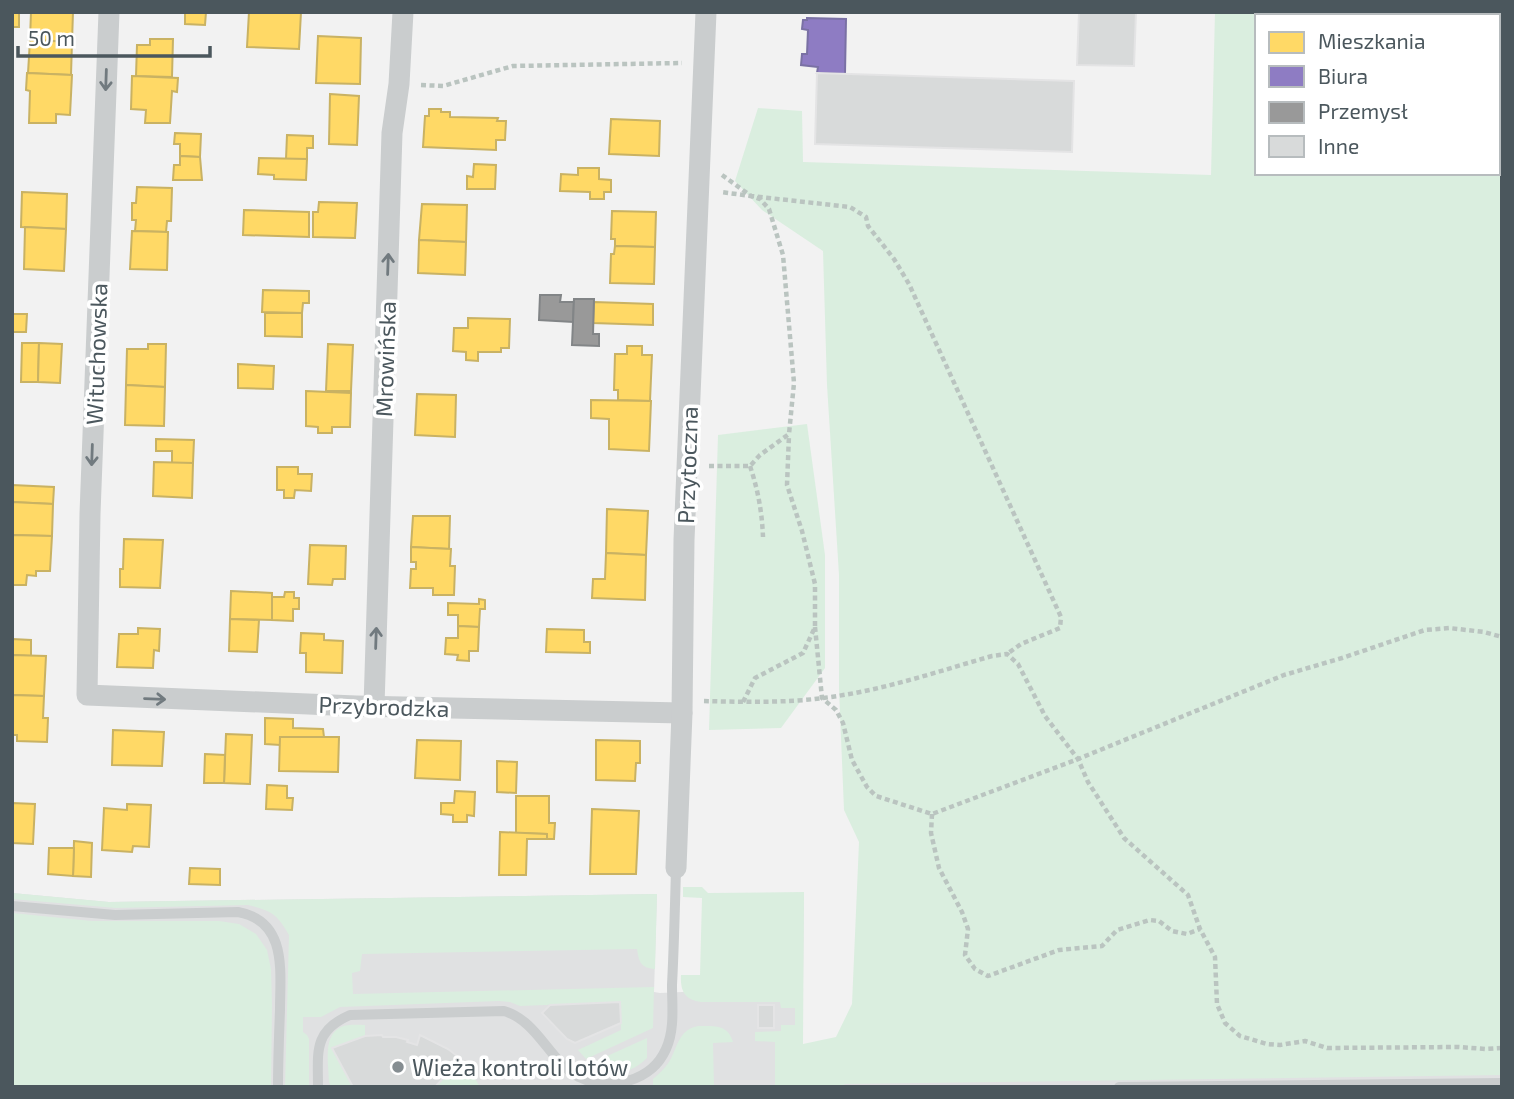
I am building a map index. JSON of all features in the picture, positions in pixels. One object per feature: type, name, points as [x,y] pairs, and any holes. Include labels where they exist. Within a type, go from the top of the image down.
[{"type":"street","name":"Wituchowska","points":[[87,695],[90,514],[109,12]]},
{"type":"street","name":"Mrowińska","points":[[374,706],[392,133],[399,84],[402,12]]},
{"type":"street","name":"Przytoczna","points":[[677,868],[684,540],[706,12]]},
{"type":"street","name":"Przybrodzka","points":[[87,695],[374,706],[682,707]]},
{"type":"lane","points":[[318,1087],[319,1044],[323,1034],[332,1025],[350,1015],[504,1011],[522,1018],[562,1063],[580,1077],[606,1083],[622,1082],[636,1079],[648,1072],[667,1048],[672,1020],[677,868]]},
{"type":"lane","points":[[12,906],[115,915],[238,912],[261,921],[270,930],[279,952],[278,1087]]},
{"type":"lane","points":[[1119,1087],[1502,1083]]},
{"type":"path","points":[[399,84],[443,86],[513,66],[704,63]]},
{"type":"path","points":[[700,170],[716,170],[751,196],[760,199],[769,209],[783,255],[794,383],[788,485],[815,584],[822,698],[840,716],[852,760],[867,787],[876,796],[932,814],[1078,759],[1284,675],[1425,630],[1449,628],[1502,637]]},
{"type":"path","points":[[682,707],[822,698],[878,688],[1007,654],[1021,644],[1060,628],[1061,617],[909,284],[894,259],[868,226],[866,217],[850,207],[699,191]]},
{"type":"path","points":[[687,466],[750,466],[760,455],[789,434]]},
{"type":"path","points":[[750,466],[762,510],[763,537]]},
{"type":"path","points":[[743,702],[755,678],[803,653],[816,627]]},
{"type":"path","points":[[1007,654],[1018,664],[1045,716],[1078,759],[1088,782],[1124,838],[1188,894],[1200,929],[1215,957],[1217,1004],[1225,1023],[1240,1036],[1267,1044],[1305,1041],[1327,1048],[1502,1048]]},
{"type":"path","points":[[932,814],[931,833],[939,868],[968,929],[965,955],[975,969],[988,976],[1059,950],[1102,946],[1117,930],[1150,920],[1159,921],[1172,931],[1187,934],[1200,929]]},
{"type":"shaded area","points":[[804,892],[802,1075],[1502,1068],[1502,1087],[12,1087],[12,893],[109,902],[657,894],[654,992],[660,993],[704,991]]},
{"type":"green space","points":[[1215,12],[1502,12],[1502,1075],[775,1087],[775,1042],[755,1041],[755,1032],[781,1031],[781,1025],[795,1025],[795,1008],[781,1008],[780,1002],[701,1002],[687,997],[681,975],[700,975],[702,898],[683,897],[683,887],[702,887],[708,893],[804,892],[803,1044],[836,1037],[852,1004],[859,842],[844,810],[839,689],[839,575],[827,385],[823,251],[762,210],[735,181],[758,108],[802,111],[803,162],[1211,175]]},
{"type":"green space","points":[[807,424],[825,555],[825,668],[781,728],[709,730],[718,435]]},
{"type":"green space","points":[[12,893],[109,902],[657,894],[655,969],[641,963],[637,949],[362,954],[360,971],[352,973],[353,994],[654,987],[653,1028],[586,1059],[578,1050],[621,1030],[620,1002],[520,1006],[499,1001],[340,1007],[321,1017],[303,1017],[303,1032],[309,1039],[309,1087],[285,1087],[289,935],[273,914],[248,905],[116,908],[12,899]]},
{"type":"green space","points":[[12,913],[92,921],[219,921],[239,924],[256,934],[267,950],[271,969],[271,1087],[12,1087]]},
{"type":"green space","points":[[365,1025],[365,1036],[333,1048],[352,1085],[331,1087],[328,1059],[331,1037],[341,1027]]},
{"type":"green space","points":[[698,1026],[724,1029],[733,1042],[713,1043],[714,1087],[653,1087],[653,1079],[669,1062],[682,1035]]},
{"type":"green space","points":[[647,1038],[647,1058],[625,1072],[608,1074],[583,1067]]},
{"type":"green space","points":[[461,1059],[480,1087],[435,1087]]},
{"type":"building: Mieszkania","points":[[12,12],[19,12],[19,27],[12,27]]},
{"type":"building: Mieszkania","points":[[31,12],[73,12],[72,42],[30,40]]},
{"type":"building: Mieszkania","points":[[185,12],[206,12],[205,25],[185,24]]},
{"type":"building: Mieszkania","points":[[249,12],[301,12],[299,49],[247,47]]},
{"type":"building: Mieszkania","points":[[318,36],[361,38],[360,84],[316,83]]},
{"type":"building: Mieszkania","points":[[150,39],[173,39],[172,77],[136,76],[137,45],[150,45]]},
{"type":"building: Mieszkania","points":[[30,40],[72,42],[71,75],[28,73]]},
{"type":"building: Mieszkania","points":[[27,73],[72,75],[70,115],[56,114],[56,123],[29,123],[30,91],[26,90]]},
{"type":"building: Mieszkania","points":[[132,76],[178,78],[177,92],[172,91],[170,123],[145,123],[146,110],[131,109]]},
{"type":"building: Mieszkania","points":[[330,94],[359,96],[357,145],[329,144]]},
{"type":"building: Mieszkania","points":[[429,109],[450,112],[450,117],[498,118],[497,121],[506,121],[505,140],[496,140],[496,150],[423,147],[425,116],[429,116]]},
{"type":"building: Mieszkania","points":[[611,119],[660,121],[659,156],[609,154]]},
{"type":"building: Mieszkania","points":[[175,133],[201,134],[200,157],[180,156],[180,144],[174,144]]},
{"type":"building: Mieszkania","points":[[287,135],[313,136],[313,148],[307,148],[307,159],[286,159]]},
{"type":"building: Mieszkania","points":[[180,156],[200,157],[202,180],[173,180],[174,165],[180,165]]},
{"type":"building: Mieszkania","points":[[259,158],[307,159],[306,180],[274,179],[274,175],[258,174]]},
{"type":"building: Mieszkania","points":[[474,164],[496,165],[495,189],[467,189],[467,176],[473,177]]},
{"type":"building: Mieszkania","points":[[578,168],[599,168],[599,179],[611,180],[611,192],[604,192],[604,199],[590,199],[590,192],[560,191],[561,174],[578,175]]},
{"type":"building: Mieszkania","points":[[137,187],[172,188],[171,221],[167,221],[166,232],[135,231],[136,220],[132,220],[132,203],[136,203]]},
{"type":"building: Mieszkania","points":[[22,192],[67,194],[66,229],[21,227]]},
{"type":"building: Mieszkania","points":[[319,202],[357,203],[355,238],[313,237],[313,212],[318,212]]},
{"type":"building: Mieszkania","points":[[422,204],[467,205],[466,242],[419,240]]},
{"type":"building: Mieszkania","points":[[244,210],[309,212],[309,237],[243,235]]},
{"type":"building: Mieszkania","points":[[612,211],[656,212],[655,247],[615,246],[615,239],[611,239]]},
{"type":"building: Mieszkania","points":[[25,227],[66,229],[64,271],[24,269]]},
{"type":"building: Mieszkania","points":[[132,231],[168,232],[167,270],[130,269]]},
{"type":"building: Mieszkania","points":[[419,240],[466,242],[465,275],[418,273]]},
{"type":"building: Mieszkania","points":[[615,246],[655,247],[654,284],[610,283],[611,254],[614,254]]},
{"type":"building: Mieszkania","points":[[263,290],[309,291],[309,303],[303,303],[302,313],[262,312]]},
{"type":"building: Mieszkania","points":[[594,302],[653,304],[653,325],[593,323]]},
{"type":"building: Mieszkania","points":[[265,313],[302,313],[302,337],[265,336]]},
{"type":"building: Mieszkania","points":[[12,314],[27,314],[26,332],[12,332]]},
{"type":"building: Mieszkania","points":[[468,318],[510,319],[509,348],[501,348],[501,352],[478,352],[478,361],[466,360],[466,352],[453,351],[454,328],[468,328]]},
{"type":"building: Mieszkania","points":[[22,343],[39,343],[38,382],[21,382]]},
{"type":"building: Mieszkania","points":[[39,343],[62,344],[60,383],[38,382]]},
{"type":"building: Mieszkania","points":[[148,344],[166,344],[165,387],[126,385],[127,349],[148,349]]},
{"type":"building: Mieszkania","points":[[328,344],[353,345],[351,391],[326,391]]},
{"type":"building: Mieszkania","points":[[627,346],[642,346],[642,355],[652,355],[650,401],[618,400],[618,390],[614,390],[615,354],[627,354]]},
{"type":"building: Mieszkania","points":[[238,364],[274,366],[273,389],[238,388]]},
{"type":"building: Mieszkania","points":[[126,385],[165,387],[164,426],[125,425]]},
{"type":"building: Mieszkania","points":[[306,391],[351,393],[350,427],[332,427],[332,433],[318,433],[318,427],[306,426]]},
{"type":"building: Mieszkania","points":[[417,394],[456,395],[455,437],[415,435]]},
{"type":"building: Mieszkania","points":[[591,400],[651,401],[649,451],[609,449],[609,419],[591,418]]},
{"type":"building: Mieszkania","points":[[156,439],[194,440],[193,463],[172,463],[172,451],[156,451]]},
{"type":"building: Mieszkania","points":[[154,462],[193,463],[192,498],[153,496]]},
{"type":"building: Mieszkania","points":[[277,467],[298,467],[298,474],[312,474],[311,491],[295,490],[294,498],[284,498],[284,490],[277,490]]},
{"type":"building: Mieszkania","points":[[12,485],[54,487],[53,504],[12,502]]},
{"type":"building: Mieszkania","points":[[12,502],[53,504],[52,536],[12,535]]},
{"type":"building: Mieszkania","points":[[607,509],[648,511],[646,555],[606,553]]},
{"type":"building: Mieszkania","points":[[413,516],[450,516],[449,549],[411,547]]},
{"type":"building: Mieszkania","points":[[12,535],[52,536],[50,571],[36,571],[36,576],[27,575],[26,585],[12,585]]},
{"type":"building: Mieszkania","points":[[124,539],[163,540],[160,588],[120,587]]},
{"type":"building: Mieszkania","points":[[310,545],[346,546],[345,579],[333,579],[332,585],[308,584]]},
{"type":"building: Mieszkania","points":[[411,547],[451,549],[450,566],[455,566],[454,595],[433,595],[433,588],[410,588],[411,569],[416,569],[416,562],[411,562]]},
{"type":"building: Mieszkania","points":[[606,553],[646,555],[645,600],[592,598],[593,579],[605,579]]},
{"type":"building: Mieszkania","points":[[231,591],[272,593],[272,620],[230,619]]},
{"type":"building: Mieszkania","points":[[285,592],[294,592],[294,598],[299,598],[299,609],[293,609],[293,621],[272,620],[272,597],[284,597]]},
{"type":"building: Mieszkania","points":[[479,599],[485,600],[485,609],[480,609],[479,627],[458,626],[458,615],[448,615],[448,603],[479,604]]},
{"type":"building: Mieszkania","points":[[230,619],[259,620],[257,652],[229,651]]},
{"type":"building: Mieszkania","points":[[458,626],[479,627],[478,651],[469,651],[469,661],[457,660],[458,655],[445,654],[446,638],[458,638]]},
{"type":"building: Mieszkania","points":[[138,628],[160,629],[159,651],[154,650],[153,668],[117,667],[119,634],[138,634]]},
{"type":"building: Mieszkania","points":[[547,629],[584,630],[584,642],[590,642],[590,653],[546,652]]},
{"type":"building: Mieszkania","points":[[301,633],[324,634],[324,640],[343,641],[342,673],[306,672],[306,653],[300,653]]},
{"type":"building: Mieszkania","points":[[12,639],[31,640],[31,656],[12,655]]},
{"type":"building: Mieszkania","points":[[12,655],[46,656],[44,696],[12,695]]},
{"type":"building: Mieszkania","points":[[12,695],[44,696],[43,718],[48,718],[47,742],[17,741],[17,735],[12,735]]},
{"type":"building: Mieszkania","points":[[265,718],[293,719],[293,728],[323,729],[324,737],[280,737],[280,745],[265,744]]},
{"type":"building: Mieszkania","points":[[113,730],[164,732],[162,766],[112,765]]},
{"type":"building: Mieszkania","points":[[226,734],[252,735],[250,784],[224,783]]},
{"type":"building: Mieszkania","points":[[280,737],[339,737],[338,772],[279,771]]},
{"type":"building: Mieszkania","points":[[417,740],[461,741],[460,780],[415,778]]},
{"type":"building: Mieszkania","points":[[596,740],[640,741],[640,763],[636,763],[635,781],[596,780]]},
{"type":"building: Mieszkania","points":[[205,754],[225,755],[224,783],[204,783]]},
{"type":"building: Mieszkania","points":[[497,761],[517,762],[516,793],[497,792]]},
{"type":"building: Mieszkania","points":[[267,785],[287,786],[287,798],[293,798],[292,810],[266,809]]},
{"type":"building: Mieszkania","points":[[455,791],[475,792],[474,816],[467,815],[467,822],[453,822],[453,815],[441,814],[441,803],[454,803]]},
{"type":"building: Mieszkania","points":[[516,796],[549,796],[549,823],[555,823],[554,839],[547,839],[547,834],[516,833]]},
{"type":"building: Mieszkania","points":[[12,803],[35,804],[33,844],[12,843]]},
{"type":"building: Mieszkania","points":[[127,804],[151,805],[149,847],[133,846],[132,852],[102,850],[104,808],[127,810]]},
{"type":"building: Mieszkania","points":[[592,809],[639,811],[636,874],[590,874]]},
{"type":"building: Mieszkania","points":[[500,832],[547,834],[547,839],[527,839],[526,875],[499,875]]},
{"type":"building: Mieszkania","points":[[74,841],[92,843],[91,877],[73,876]]},
{"type":"building: Mieszkania","points":[[49,848],[74,848],[73,876],[48,874]]},
{"type":"building: Mieszkania","points":[[190,868],[220,869],[220,885],[189,884]]},
{"type":"building: Biura","points":[[846,19],[845,74],[817,73],[818,67],[801,65],[802,54],[807,54],[808,30],[802,29],[803,20]]},
{"type":"building: Przemysł","points":[[540,295],[561,295],[560,302],[574,302],[573,322],[539,320]]},
{"type":"building: Przemysł","points":[[574,299],[594,299],[593,334],[599,334],[599,346],[572,345]]},
{"type":"building: Inne","points":[[1079,12],[1136,12],[1134,66],[1077,65]]},
{"type":"building: Inne","points":[[817,73],[1074,81],[1072,152],[815,144]]},
{"type":"building: Inne","points":[[620,1002],[621,1023],[575,1043],[567,1039],[542,1013],[550,1005]]},
{"type":"building: Inne","points":[[758,1005],[774,1005],[774,1028],[758,1028]]},
{"type":"building: Inne","name":"Wieża kontroli lotów","points":[[382,1035],[408,1040],[407,1042],[417,1045],[420,1035],[461,1059],[435,1087],[353,1087],[332,1048],[365,1036]]},
{"type":"place","name":"Wieża kontroli lotów","points":[[398,1067]]}]
